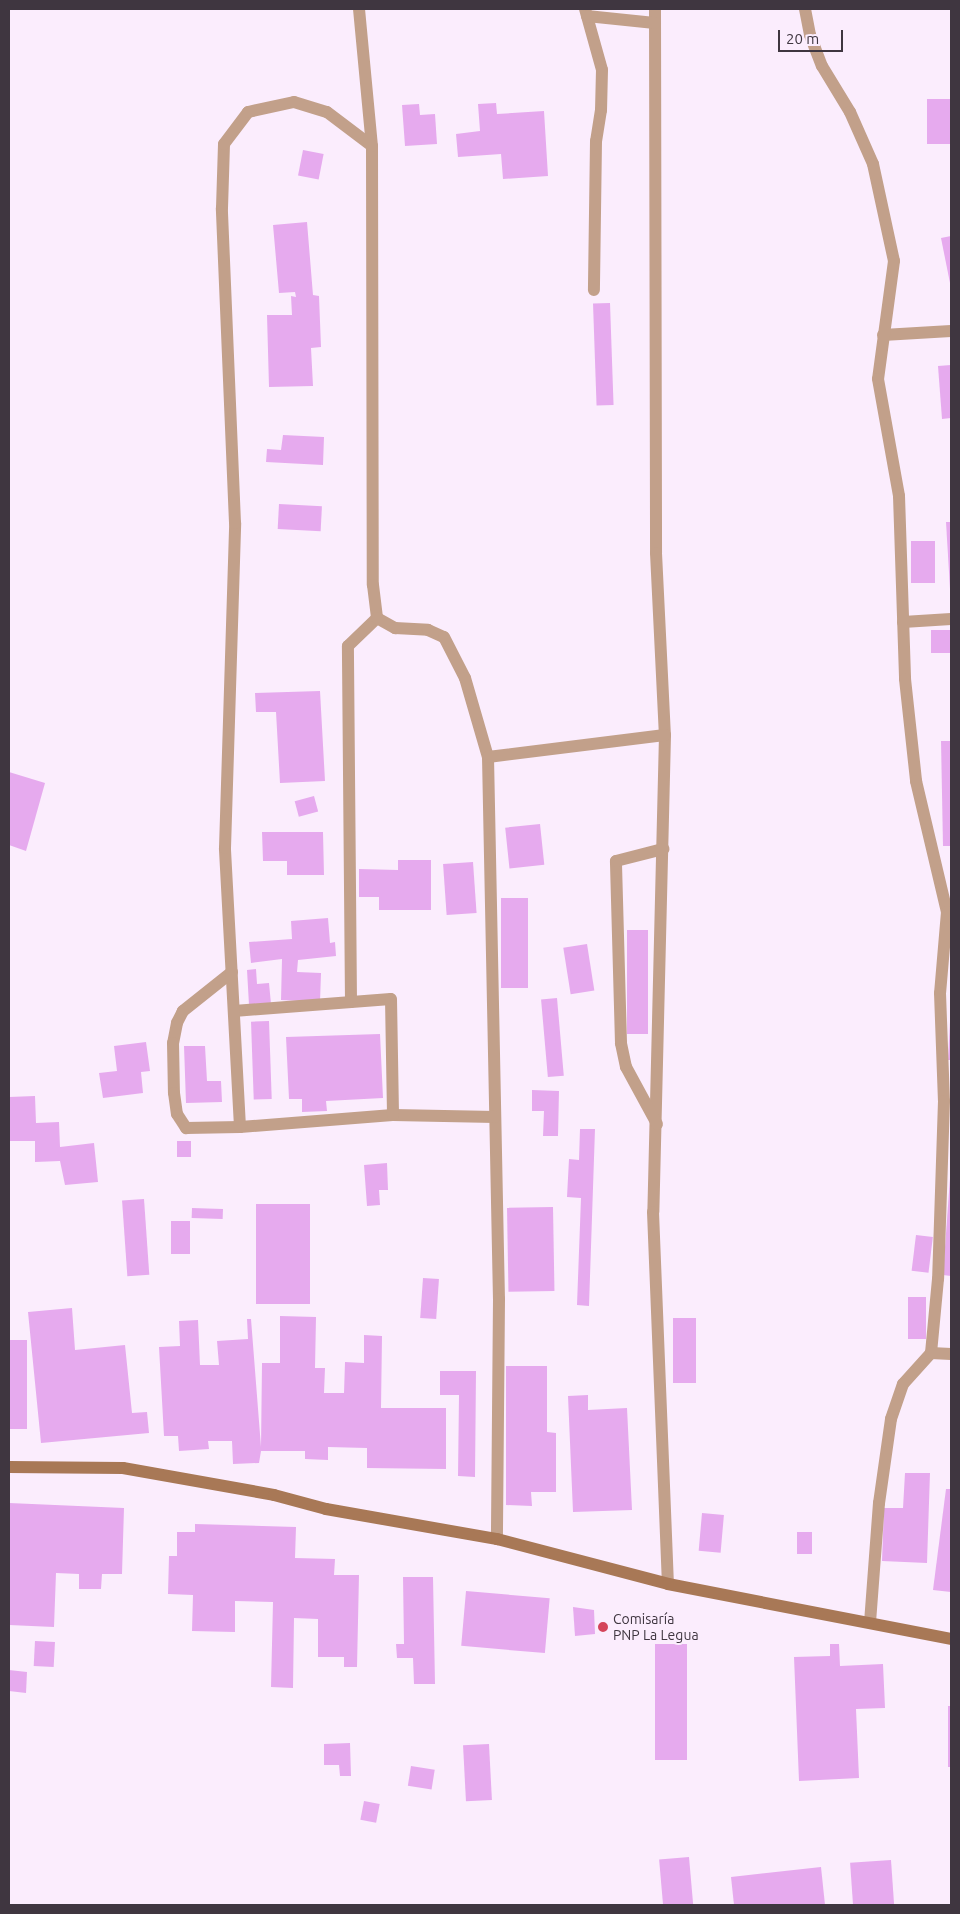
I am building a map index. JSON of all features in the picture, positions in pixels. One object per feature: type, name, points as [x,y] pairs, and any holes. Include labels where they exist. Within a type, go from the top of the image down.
[{"type":"main road","points":[[9,1466],[123,1468],[497,1539],[668,1584],[951,1639]]},
{"type":"street","points":[[359,9],[372,146],[374,585],[377,618]]},
{"type":"street","points":[[655,9],[656,553],[665,735],[657,1124],[653,1212],[668,1584]]},
{"type":"street","points":[[805,9],[810,35],[822,66],[850,112],[873,164],[894,261],[878,379],[899,496],[905,679],[916,781],[946,912],[940,993],[947,1101],[938,1279],[931,1352],[903,1384],[891,1419],[878,1503],[870,1622]]},
{"type":"street","points":[[594,290],[596,141],[601,110],[602,70],[586,12],[655,23]]},
{"type":"street","points":[[240,1127],[225,848],[235,523],[222,208],[224,144],[248,112],[294,102],[327,112],[372,146]]},
{"type":"street","points":[[883,335],[951,331]]},
{"type":"street","points":[[377,618],[395,628],[428,630],[444,637],[465,678],[488,757],[499,1299],[497,1539]]},
{"type":"street","points":[[351,1002],[348,646],[377,618]]},
{"type":"street","points":[[903,622],[951,619]]},
{"type":"street","points":[[488,757],[665,735]]},
{"type":"street","points":[[657,1124],[626,1066],[621,1043],[616,861],[663,848]]},
{"type":"street","points":[[232,972],[183,1011],[180,1017],[173,1043],[174,1093],[177,1114],[186,1128],[240,1127],[393,1115],[495,1117]]},
{"type":"street","points":[[234,1011],[391,999],[393,1115]]},
{"type":"street","points":[[931,1352],[951,1354]]},
{"type":"building","points":[[927,99],[951,99],[951,144],[927,144]]},
{"type":"building","points":[[496,103],[497,114],[544,111],[548,176],[503,179],[501,154],[458,157],[456,134],[480,131],[478,104]]},
{"type":"building","points":[[419,104],[420,115],[435,114],[437,144],[405,146],[402,105]]},
{"type":"building","points":[[303,150],[324,154],[319,180],[298,176]]},
{"type":"building","points":[[307,222],[313,295],[319,296],[321,347],[311,348],[313,386],[269,387],[267,315],[292,315],[291,296],[296,297],[295,292],[279,293],[273,225]]},
{"type":"building","points":[[951,236],[951,283],[950,283],[941,238]]},
{"type":"building","points":[[610,303],[614,405],[597,406],[593,304]]},
{"type":"building","points":[[951,365],[951,418],[942,419],[938,366]]},
{"type":"building","points":[[283,435],[324,437],[323,465],[266,462],[267,449],[281,450]]},
{"type":"building","points":[[279,504],[322,506],[321,531],[278,529]]},
{"type":"building","points":[[946,522],[951,522],[951,589],[950,589]]},
{"type":"building","points":[[911,541],[935,541],[935,583],[911,583]]},
{"type":"building","points":[[931,630],[951,630],[951,653],[931,653]]},
{"type":"building","points":[[320,691],[325,781],[280,783],[276,712],[256,712],[255,693]]},
{"type":"building","points":[[941,741],[951,741],[951,846],[943,846]]},
{"type":"building","points":[[9,772],[45,783],[26,851],[9,845]]},
{"type":"building","points":[[314,796],[318,811],[299,817],[295,801]]},
{"type":"building","points":[[540,824],[544,865],[509,868],[505,828]]},
{"type":"building","points":[[262,832],[323,832],[324,875],[287,875],[287,861],[263,861]]},
{"type":"building","points":[[398,860],[431,860],[431,910],[379,910],[379,897],[359,897],[359,869],[398,870]]},
{"type":"building","points":[[473,862],[477,913],[447,915],[443,864]]},
{"type":"building","points":[[501,898],[528,898],[528,988],[501,988]]},
{"type":"building","points":[[328,918],[330,943],[335,942],[336,956],[298,960],[297,972],[321,973],[320,1002],[281,1000],[282,959],[251,963],[249,942],[292,939],[291,921]]},
{"type":"building","points":[[627,930],[648,930],[648,1034],[627,1034]]},
{"type":"building","points":[[587,944],[594,990],[571,994],[563,948]]},
{"type":"building","points":[[256,969],[257,984],[269,983],[271,1004],[249,1005],[247,970]]},
{"type":"building","points":[[557,998],[564,1076],[548,1077],[541,999]]},
{"type":"building","points":[[269,1021],[272,1099],[254,1100],[251,1022]]},
{"type":"building","points":[[950,1022],[951,1060],[948,1060]]},
{"type":"building","points":[[380,1034],[383,1098],[326,1101],[327,1111],[302,1112],[302,1099],[289,1099],[286,1037]]},
{"type":"building","points":[[146,1042],[150,1071],[141,1072],[143,1093],[103,1098],[99,1073],[117,1071],[114,1046]]},
{"type":"building","points":[[184,1046],[205,1046],[207,1081],[221,1081],[222,1102],[186,1103]]},
{"type":"building","points":[[532,1090],[559,1091],[558,1136],[543,1136],[544,1111],[532,1111]]},
{"type":"building","points":[[35,1096],[36,1123],[59,1122],[60,1147],[94,1143],[98,1182],[65,1185],[60,1161],[35,1162],[35,1141],[9,1141],[9,1097]]},
{"type":"building","points":[[580,1129],[595,1129],[589,1306],[577,1305],[581,1198],[567,1197],[569,1159],[579,1160]]},
{"type":"building","points":[[177,1141],[191,1141],[191,1157],[177,1157]]},
{"type":"building","points":[[387,1163],[388,1190],[379,1190],[380,1205],[367,1206],[364,1165]]},
{"type":"building","points":[[951,1178],[951,1276],[943,1275]]},
{"type":"building","points":[[144,1199],[149,1275],[127,1276],[122,1201]]},
{"type":"building","points":[[256,1204],[310,1204],[310,1304],[256,1304]]},
{"type":"building","points":[[553,1207],[554,1291],[508,1292],[507,1208]]},
{"type":"building","points":[[192,1208],[223,1209],[223,1219],[192,1218]]},
{"type":"building","points":[[171,1221],[190,1221],[190,1254],[171,1254]]},
{"type":"building","points":[[916,1235],[933,1237],[928,1273],[912,1271]]},
{"type":"building","points":[[423,1278],[439,1279],[436,1319],[420,1318]]},
{"type":"building","points":[[908,1297],[926,1297],[926,1339],[908,1339]]},
{"type":"building","points":[[72,1308],[75,1350],[125,1345],[132,1413],[147,1412],[149,1433],[41,1443],[28,1312]]},
{"type":"building","points":[[280,1316],[316,1317],[315,1368],[325,1368],[324,1393],[344,1393],[345,1362],[364,1363],[364,1335],[382,1336],[381,1408],[446,1408],[446,1469],[367,1468],[367,1448],[328,1447],[328,1460],[305,1459],[305,1451],[261,1451],[259,1463],[233,1464],[232,1441],[208,1441],[209,1449],[179,1451],[178,1436],[164,1436],[159,1347],[180,1346],[179,1321],[198,1320],[200,1365],[219,1365],[217,1341],[248,1339],[247,1319],[251,1319],[261,1447],[262,1363],[280,1363]]},
{"type":"building","points":[[673,1318],[696,1318],[696,1383],[673,1383]]},
{"type":"building","points":[[9,1340],[27,1340],[27,1429],[9,1429]]},
{"type":"building","points":[[506,1366],[547,1366],[547,1432],[556,1433],[556,1492],[531,1492],[532,1506],[506,1505]]},
{"type":"building","points":[[440,1371],[476,1371],[475,1477],[458,1476],[459,1395],[440,1395]]},
{"type":"building","points":[[588,1395],[588,1410],[627,1408],[632,1510],[573,1512],[568,1396]]},
{"type":"building","points":[[905,1473],[930,1473],[927,1563],[882,1561],[884,1508],[903,1508]]},
{"type":"building","points":[[946,1489],[951,1489],[951,1592],[933,1590]]},
{"type":"building","points":[[9,1503],[124,1508],[122,1574],[102,1574],[101,1589],[79,1589],[79,1574],[56,1573],[54,1627],[9,1625]]},
{"type":"building","points":[[702,1513],[724,1515],[721,1553],[699,1551]]},
{"type":"building","points":[[195,1524],[296,1527],[295,1558],[335,1559],[334,1575],[359,1575],[357,1667],[344,1667],[344,1657],[318,1657],[318,1619],[294,1618],[293,1688],[271,1687],[273,1602],[235,1601],[235,1632],[192,1631],[193,1595],[168,1594],[169,1556],[177,1556],[177,1532],[195,1532]]},
{"type":"building","points":[[797,1532],[812,1532],[812,1554],[797,1554]]},
{"type":"building","points":[[403,1577],[433,1577],[435,1684],[414,1684],[413,1658],[397,1658],[396,1644],[404,1644]]},
{"type":"building","points":[[466,1591],[550,1598],[545,1653],[461,1646]]},
{"type":"building","points":[[573,1607],[594,1610],[595,1634],[575,1636]]},
{"type":"building","points":[[35,1641],[55,1642],[54,1667],[34,1666]]},
{"type":"building","points":[[655,1644],[687,1644],[687,1760],[655,1760]]},
{"type":"building","points":[[830,1644],[839,1644],[840,1666],[883,1664],[885,1708],[856,1709],[859,1778],[799,1781],[794,1657],[830,1656]]},
{"type":"building","points":[[9,1670],[27,1672],[26,1693],[9,1691]]},
{"type":"building","points":[[948,1706],[951,1706],[951,1767],[948,1767]]},
{"type":"building","points":[[350,1743],[351,1776],[340,1776],[339,1765],[324,1765],[324,1744]]},
{"type":"building","points":[[489,1744],[492,1800],[466,1801],[463,1745]]},
{"type":"building","points":[[411,1766],[435,1770],[432,1790],[408,1786]]},
{"type":"building","points":[[364,1801],[380,1804],[376,1823],[360,1820]]},
{"type":"building","points":[[689,1857],[693,1905],[663,1905],[659,1860]]},
{"type":"building","points":[[891,1860],[894,1905],[853,1905],[850,1863]]},
{"type":"building","points":[[821,1867],[825,1905],[734,1905],[731,1877]]},
{"type":"place","name":"Comisaría PNP La Legua","points":[[603,1627]]}]
